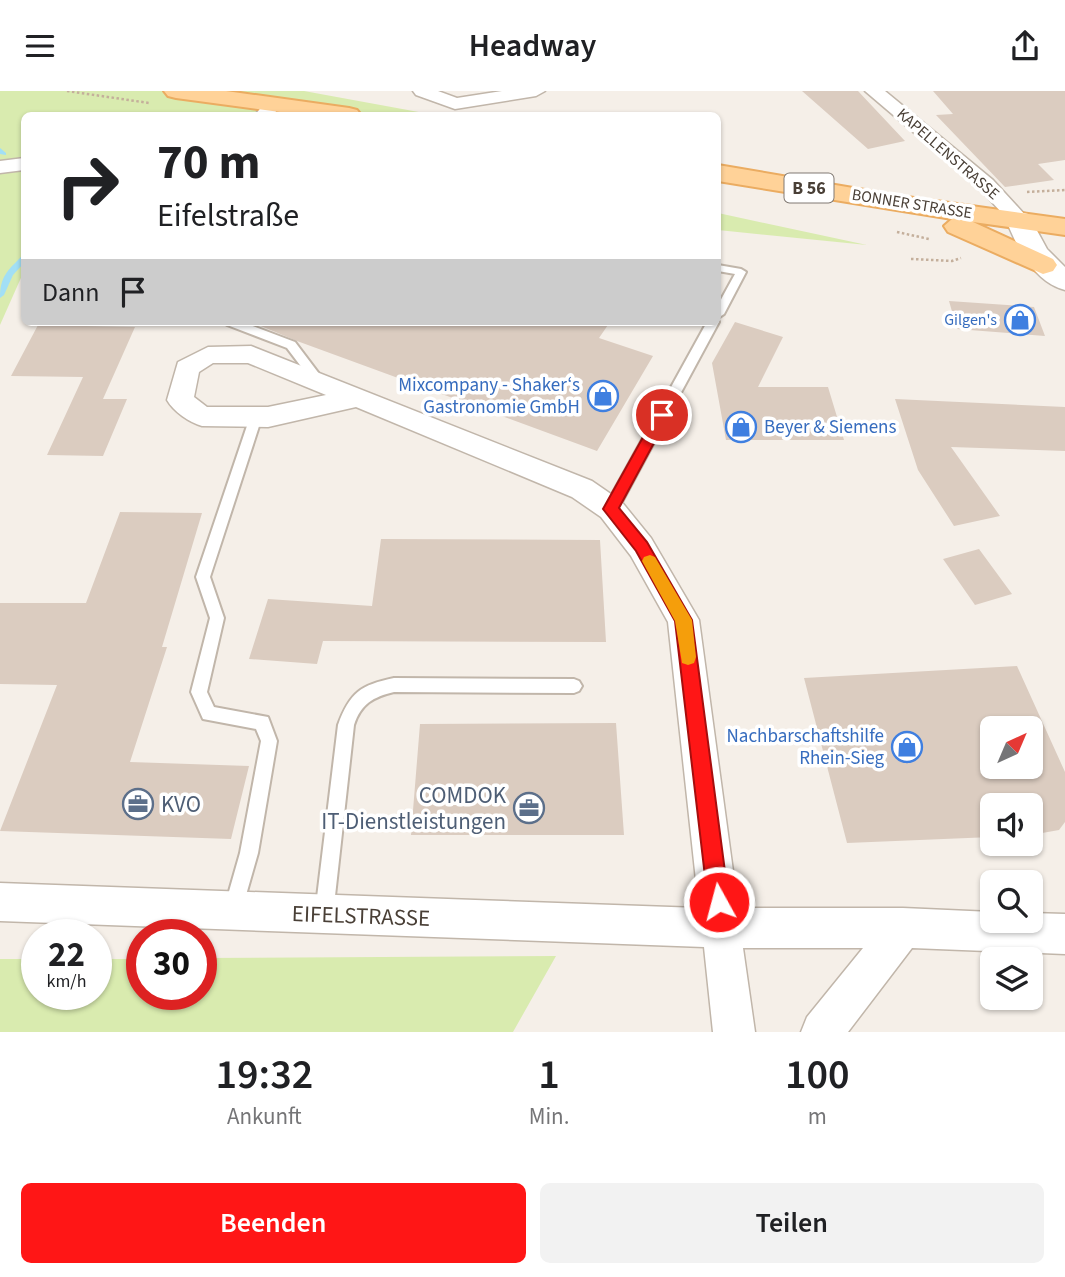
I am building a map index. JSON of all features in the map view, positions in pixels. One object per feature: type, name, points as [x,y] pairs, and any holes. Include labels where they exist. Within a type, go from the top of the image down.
[{"type":"main road","points":[[176,91],[268,110],[300,112]]},
{"type":"main road","name":"BONNER STRASSE","points":[[721,174],[900,204],[1065,227]]},
{"type":"main road","points":[[900,204],[1058,267]]},
{"type":"street","points":[[422,91],[454,104],[536,91]]},
{"type":"street","name":"KAPELLENSTRASSE","points":[[874,91],[986,184],[1018,220]]},
{"type":"street","points":[[0,167],[21,164]]},
{"type":"street","points":[[1018,220],[1058,267]]},
{"type":"street","points":[[355,398],[268,417],[202,416],[180,400],[187,368],[208,355],[251,354],[582,489],[611,509],[641,547],[683,620],[734,1032]]},
{"type":"street","name":"EIFELSTRASSE","points":[[0,902],[722,928],[903,928],[1065,934]]},
{"type":"street","points":[[822,1032],[903,928]]},
{"type":"lane","points":[[721,269],[741,272],[721,309]]},
{"type":"lane","points":[[241,326],[290,345],[318,383]]},
{"type":"lane","points":[[611,509],[711,326]]},
{"type":"lane","points":[[233,909],[249,853],[270,741],[262,722],[209,714],[199,692],[217,618],[203,577],[256,417]]},
{"type":"lane","points":[[324,915],[346,726],[352,706],[368,690],[394,685],[573,686]]},
{"type":"path","points":[[911,259],[952,261],[964,257]]},
{"type":"green space","points":[[0,91],[304,91],[419,112],[21,112],[21,278],[0,325]]},
{"type":"green space","points":[[721,214],[867,245],[721,230]]},
{"type":"green space","points":[[556,956],[513,1032],[0,1032],[0,959],[21,959],[21,1010],[112,1010],[112,959],[126,959],[126,1010],[217,1010],[217,958]]},
{"type":"building","points":[[802,91],[858,91],[905,141],[868,149]]},
{"type":"building","points":[[933,91],[1065,91],[1065,160],[1038,164],[1054,180],[1005,187],[936,115],[953,114]]},
{"type":"building","points":[[949,301],[1034,307],[1045,336],[957,329]]},
{"type":"building","points":[[735,322],[783,337],[758,387],[828,387],[844,440],[726,440],[712,363]]},
{"type":"building","points":[[37,326],[135,327],[103,399],[127,399],[103,456],[47,455],[83,377],[11,376]]},
{"type":"building","points":[[261,326],[607,326],[599,338],[653,356],[597,451]]},
{"type":"building","points":[[895,399],[1065,407],[1065,451],[951,447],[1000,516],[954,526],[918,470]]},
{"type":"building","points":[[120,512],[202,513],[162,647],[167,647],[130,762],[249,766],[231,839],[0,831],[57,685],[0,684],[0,603],[86,603]]},
{"type":"building","points":[[381,539],[600,540],[606,642],[323,641],[317,664],[249,659],[268,599],[372,606]]},
{"type":"building","points":[[979,549],[1012,594],[975,605],[943,559]]},
{"type":"building","name":"Nachbarschaftshilfe Rhein-Sieg","points":[[1017,666],[1040,716],[980,716],[980,779],[1043,779],[1043,723],[1065,772],[1065,822],[1059,830],[1043,833],[1043,793],[980,793],[980,837],[847,843],[804,678]]},
{"type":"building","points":[[616,723],[624,835],[411,835],[420,724]]},
{"type":"waterway","points":[[0,150],[4,154]]},
{"type":"waterway","points":[[0,295],[9,274],[21,262]]},
{"type":"slow traffic","points":[[650,561],[683,620],[688,657]]},
{"type":"place","name":"Gilgen's","points":[[1020,320]]},
{"type":"place","name":"Mixcompany - Shaker‘s Gastronomie GmbH","points":[[603,396]]},
{"type":"place","name":"Beyer & Siemens","points":[[741,427]]},
{"type":"place","name":"Nachbarschaftshilfe Rhein-Sieg","points":[[907,747]]},
{"type":"place","name":"KVO","points":[[138,804]]},
{"type":"place","name":"COMDOK IT-Dienstleistungen","points":[[529,808]]},
{"type":"route","points":[[662,415],[611,509],[641,547],[683,620],[719,902]]}]
